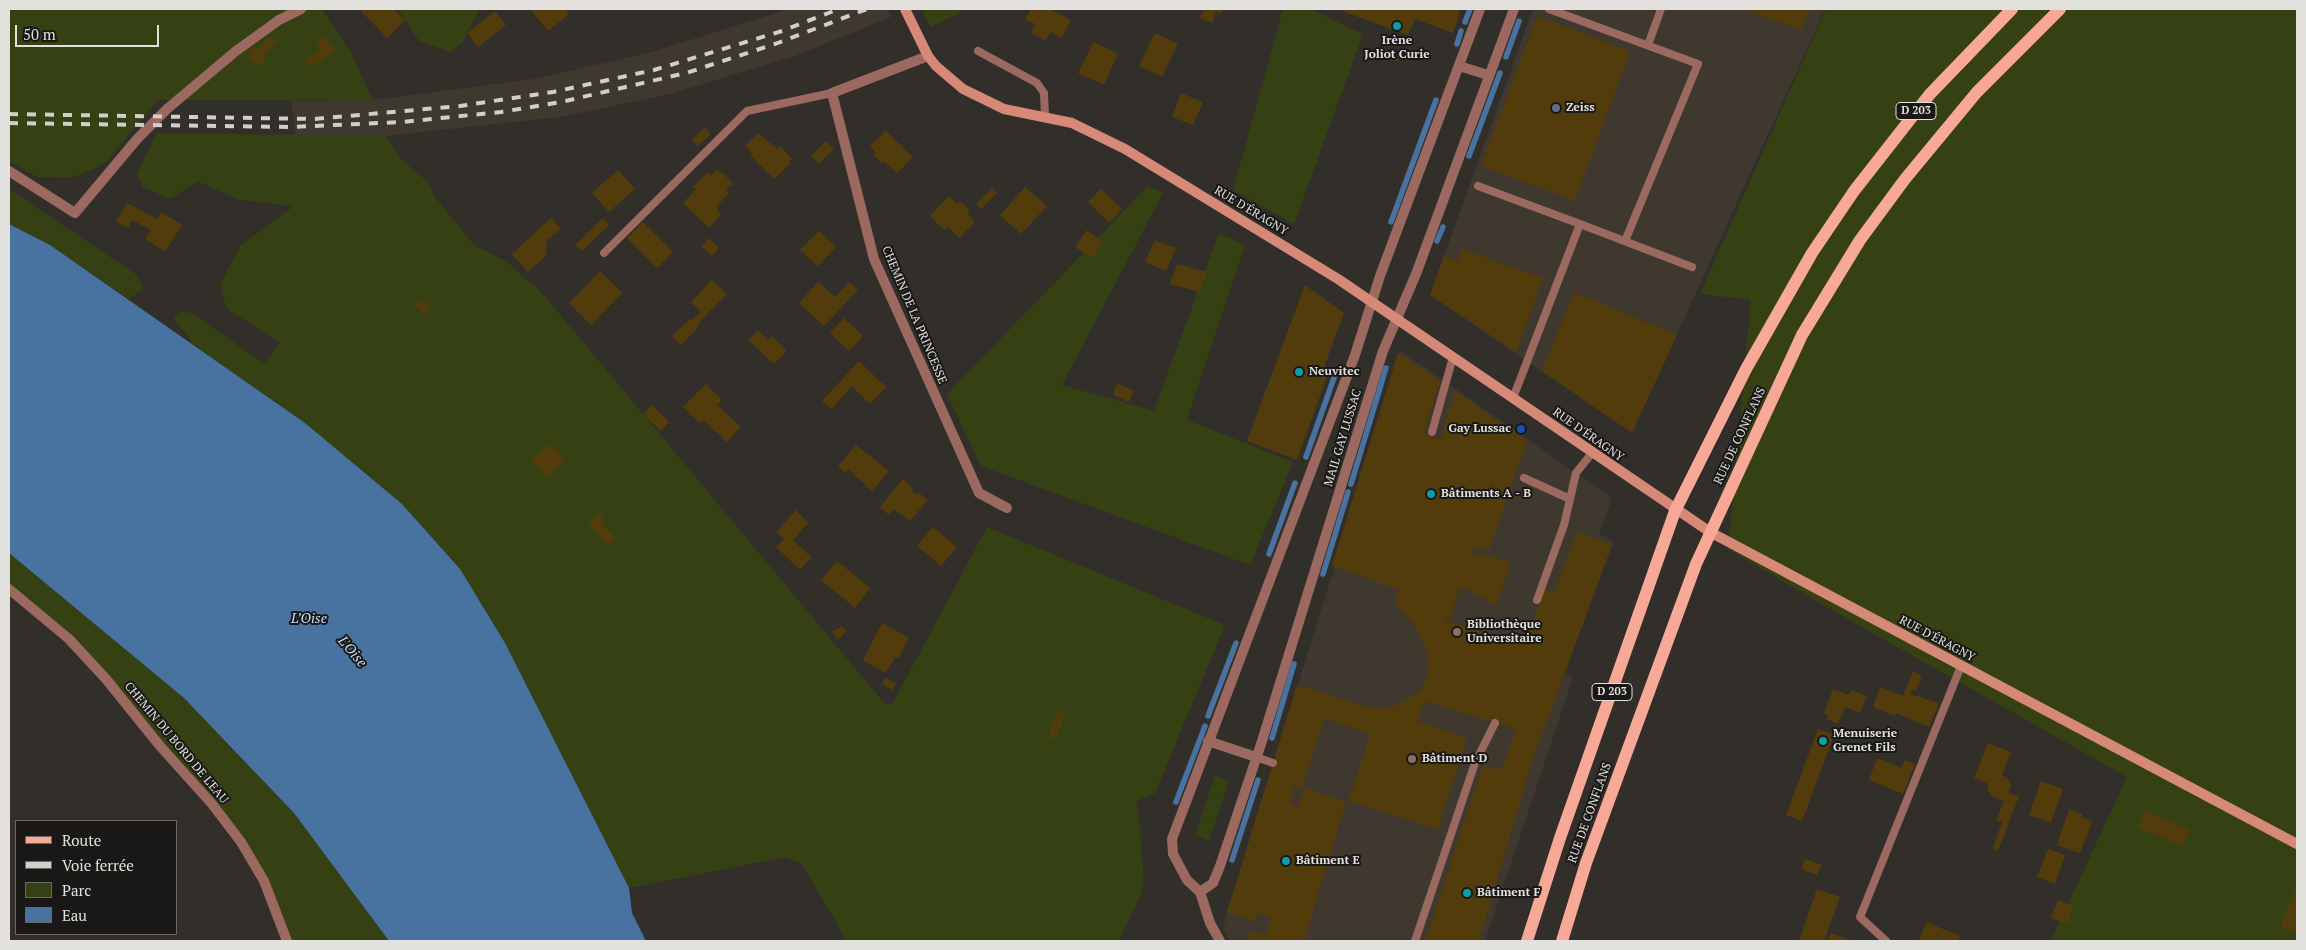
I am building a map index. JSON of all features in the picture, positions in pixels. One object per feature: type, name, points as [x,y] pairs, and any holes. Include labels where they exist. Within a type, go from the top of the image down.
[{"type":"main road","name":"RUE DE CONFLANS","points":[[1527,941],[1560,838],[1675,511],[1765,334],[1831,223],[1860,183],[1930,94],[2012,9]]},
{"type":"main road","name":"RUE DE CONFLANS","points":[[1562,941],[1589,854],[1710,532],[1802,335],[1860,240],[1905,179],[1953,120],[2022,45],[2060,9]]},
{"type":"street","points":[[9,171],[75,213],[138,138],[167,109],[236,51],[279,20],[301,9]]},
{"type":"street","name":"RUE D'ÉRAGNY","points":[[905,9],[928,56],[952,80],[978,98],[1004,109],[1072,123],[1124,149],[1338,279],[1675,511],[1710,532],[2297,844]]},
{"type":"street","name":"MAIL GAY LUSSAC","points":[[1480,9],[1380,276],[1355,355],[1172,839],[1173,854],[1187,880],[1200,892],[1213,882],[1256,757],[1379,364],[1398,320],[1514,9]]},
{"type":"street","points":[[832,93],[928,56]]},
{"type":"street","points":[[1459,66],[1488,75]]},
{"type":"street","name":"CHEMIN DE LA PRINCESSE","points":[[832,93],[874,259],[979,492],[1007,508]]},
{"type":"street","name":"CHEMIN DU BORD DE L'EAU","points":[[9,589],[69,639],[106,679],[160,746],[212,804],[241,842],[264,880],[287,941]]},
{"type":"street","points":[[1208,741],[1256,757]]},
{"type":"street","points":[[1200,892],[1210,923],[1220,941]]},
{"type":"lane","points":[[1549,9],[1698,64],[1625,241]]},
{"type":"lane","points":[[1648,45],[1661,9]]},
{"type":"lane","points":[[978,51],[1037,83],[1044,93],[1044,117]]},
{"type":"lane","points":[[604,253],[747,111],[832,93]]},
{"type":"lane","points":[[1478,186],[1692,267]]},
{"type":"lane","points":[[1513,398],[1580,224]]},
{"type":"lane","points":[[1432,432],[1453,357]]},
{"type":"lane","points":[[1537,600],[1564,525],[1576,473],[1592,453]]},
{"type":"lane","points":[[1524,478],[1570,499]]},
{"type":"lane","points":[[1886,941],[1860,917],[1961,666]]},
{"type":"lane","points":[[1415,941],[1476,763],[1495,723]]},
{"type":"lane","points":[[1256,757],[1273,763]]},
{"type":"shaded area","points":[[789,9],[887,9],[891,17],[795,56],[670,94],[560,117],[385,136],[296,136],[291,101],[373,100],[534,79],[652,52]]},
{"type":"shaded area","points":[[1533,9],[1825,9],[1632,433],[1430,295]]},
{"type":"shaded area","points":[[1401,351],[1612,498],[1599,534],[1614,541],[1564,672],[1573,677],[1485,941],[1230,941],[1223,928]]},
{"type":"green space","points":[[9,9],[322,9],[351,53],[373,100],[158,100],[106,162],[94,169],[70,178],[37,177],[9,161]]},
{"type":"green space","points":[[398,9],[479,9],[463,42],[451,52],[419,41]]},
{"type":"green space","points":[[921,9],[966,9],[931,27]]},
{"type":"green space","points":[[1283,9],[1310,9],[1363,34],[1294,224],[1233,190]]},
{"type":"green space","points":[[1826,9],[2297,9],[2297,941],[2051,941],[2127,777],[1728,549],[1751,300],[1700,294]]},
{"type":"green space","points":[[157,133],[385,136],[401,159],[429,183],[434,196],[474,245],[507,262],[541,292],[886,705],[893,703],[987,527],[1225,625],[1155,793],[1136,801],[1144,882],[1140,896],[1119,941],[847,941],[801,863],[785,857],[629,888],[505,643],[460,569],[402,504],[305,423],[193,344],[173,317],[181,311],[194,314],[264,364],[280,343],[226,308],[220,284],[241,245],[294,206],[239,200],[197,181],[171,199],[142,187],[137,174]]},
{"type":"green space","points":[[1148,186],[1163,193],[1062,385],[1154,411],[1219,233],[1245,245],[1187,420],[1293,462],[1250,565],[981,466],[947,394]]},
{"type":"green space","points":[[9,189],[137,275],[143,289],[129,299],[50,245],[9,224]]},
{"type":"green space","points":[[9,553],[184,698],[294,813],[389,941],[291,941],[285,921],[267,880],[244,841],[71,636],[28,598],[9,585]]},
{"type":"green space","points":[[1215,776],[1229,781],[1209,840],[1195,835]]},
{"type":"water","name":"L’Oise","points":[[9,224],[50,245],[305,423],[402,504],[460,569],[505,643],[629,888],[632,913],[646,941],[389,941],[294,813],[184,698],[9,553]]},
{"type":"building","points":[[363,9],[393,9],[405,20],[387,38],[361,11]]},
{"type":"building","points":[[530,9],[568,9],[567,16],[548,31]]},
{"type":"building","points":[[1031,9],[1050,9],[1071,20],[1061,38],[1051,32],[1046,41],[1031,33],[1035,24],[1025,19]]},
{"type":"building","points":[[1204,9],[1223,9],[1222,13],[1216,12],[1212,23],[1200,18]]},
{"type":"building","name":"Irène Joliot Curie","points":[[1343,9],[1456,9],[1460,12],[1453,33],[1415,19],[1408,35],[1342,11]]},
{"type":"building","points":[[1743,9],[1810,9],[1801,30]]},
{"type":"building","points":[[495,11],[506,25],[478,47],[467,33]]},
{"type":"building","name":"Zeiss","points":[[1537,16],[1630,51],[1575,201],[1481,166]]},
{"type":"building","points":[[1155,33],[1178,44],[1162,77],[1139,66]]},
{"type":"building","points":[[270,36],[277,42],[264,55],[266,58],[258,67],[247,58],[252,52],[248,49],[253,46],[258,50]]},
{"type":"building","points":[[324,36],[335,51],[311,67],[306,60],[322,49],[316,42]]},
{"type":"building","points":[[1094,42],[1118,54],[1104,85],[1078,73]]},
{"type":"building","points":[[1384,49],[1400,55],[1398,62],[1381,56]]},
{"type":"building","points":[[1181,93],[1203,102],[1193,125],[1172,117]]},
{"type":"building","points":[[705,127],[711,134],[697,146],[692,139]]},
{"type":"building","points":[[886,131],[913,157],[897,173],[884,161],[882,163],[873,155],[876,153],[870,146]]},
{"type":"building","points":[[758,133],[777,149],[780,146],[792,159],[789,161],[791,163],[774,179],[750,155],[752,153],[745,146]]},
{"type":"building","points":[[826,141],[834,149],[819,163],[811,156]]},
{"type":"building","points":[[618,170],[635,189],[609,212],[592,193]]},
{"type":"building","points":[[716,170],[723,173],[733,184],[726,190],[729,193],[716,207],[721,215],[709,228],[683,203],[696,189],[693,187],[708,172],[711,175]]},
{"type":"building","points":[[1025,187],[1047,206],[1021,234],[1000,215]]},
{"type":"building","points":[[992,188],[997,193],[981,209],[976,204]]},
{"type":"building","points":[[1101,189],[1122,209],[1109,223],[1088,202]]},
{"type":"building","points":[[949,196],[957,204],[960,201],[970,210],[967,213],[975,222],[959,238],[948,227],[944,230],[930,216]]},
{"type":"building","points":[[127,203],[157,219],[161,212],[182,225],[165,252],[145,239],[151,230],[132,220],[128,228],[116,222]]},
{"type":"building","points":[[551,218],[561,229],[547,240],[546,256],[528,272],[512,254]]},
{"type":"building","points":[[603,218],[609,225],[582,251],[575,245]]},
{"type":"building","points":[[643,222],[673,252],[657,268],[627,238]]},
{"type":"building","points":[[1087,230],[1103,242],[1092,258],[1075,247]]},
{"type":"building","points":[[819,231],[836,247],[818,266],[800,250]]},
{"type":"building","points":[[709,238],[719,248],[712,256],[701,246]]},
{"type":"building","points":[[1155,240],[1176,248],[1166,271],[1145,262]]},
{"type":"building","points":[[1462,249],[1543,278],[1516,352],[1430,295],[1444,256],[1458,261]]},
{"type":"building","points":[[1177,264],[1207,272],[1200,292],[1170,284]]},
{"type":"building","points":[[600,271],[622,293],[591,325],[569,303]]},
{"type":"building","points":[[712,280],[727,294],[705,316],[697,326],[698,328],[681,345],[672,336],[690,319],[692,320],[701,312],[691,302]]},
{"type":"building","points":[[818,282],[835,297],[849,282],[858,290],[824,326],[799,303]]},
{"type":"building","name":"Neuvitec","points":[[1305,285],[1344,313],[1323,370],[1328,374],[1297,460],[1247,441]]},
{"type":"building","points":[[1574,292],[1677,335],[1632,433],[1542,371]]},
{"type":"building","points":[[421,299],[430,309],[424,315],[414,305]]},
{"type":"building","points":[[844,318],[863,336],[849,351],[830,333]]},
{"type":"building","points":[[758,330],[768,340],[772,336],[787,351],[774,364],[748,340]]},
{"type":"building","points":[[1398,353],[1440,381],[1424,434],[1440,440],[1455,391],[1527,441],[1489,550],[1474,547],[1472,553],[1511,561],[1497,605],[1460,587],[1451,617],[1447,616],[1445,620],[1521,644],[1529,631],[1545,589],[1555,591],[1577,531],[1612,545],[1532,762],[1479,941],[1425,941],[1483,765],[1501,770],[1516,729],[1424,701],[1418,721],[1467,738],[1438,829],[1349,801],[1370,734],[1324,718],[1302,788],[1277,782],[1294,787],[1291,804],[1298,806],[1305,788],[1346,802],[1304,941],[1247,941],[1250,931],[1265,935],[1272,918],[1258,913],[1254,921],[1227,912],[1297,685],[1371,708],[1383,708],[1397,705],[1416,693],[1422,688],[1427,676],[1429,664],[1425,646],[1414,625],[1395,603],[1399,590],[1332,566]]},
{"type":"building","points":[[859,361],[886,387],[870,404],[852,386],[831,409],[822,401]]},
{"type":"building","points":[[706,384],[722,400],[717,405],[741,427],[727,442],[703,420],[700,423],[683,407]]},
{"type":"building","points":[[1117,384],[1134,390],[1129,402],[1113,395]]},
{"type":"building","points":[[652,405],[669,422],[661,431],[643,414]]},
{"type":"building","points":[[552,444],[565,461],[547,478],[531,459]]},
{"type":"building","points":[[856,445],[889,471],[872,491],[848,469],[845,473],[838,466]]},
{"type":"building","points":[[903,479],[913,488],[911,490],[928,500],[910,521],[894,509],[889,515],[880,507]]},
{"type":"building","points":[[796,510],[808,523],[793,540],[811,557],[800,570],[776,547],[784,539],[776,532]]},
{"type":"building","points":[[599,513],[604,520],[601,522],[615,539],[607,545],[589,523]]},
{"type":"building","points":[[933,527],[957,547],[941,566],[917,546]]},
{"type":"building","points":[[837,561],[870,588],[855,608],[821,580]]},
{"type":"building","points":[[882,623],[909,638],[898,659],[895,657],[886,673],[863,660]]},
{"type":"building","points":[[842,626],[846,631],[838,640],[832,632]]},
{"type":"building","points":[[1913,671],[1922,676],[1916,691],[1912,690],[1910,694],[1939,703],[1929,727],[1896,713],[1895,716],[1873,707],[1880,687],[1903,696]]},
{"type":"building","points":[[885,678],[896,683],[893,690],[882,684]]},
{"type":"building","points":[[1833,689],[1849,695],[1851,690],[1867,696],[1860,713],[1845,707],[1838,724],[1827,719],[1828,715],[1824,713]]},
{"type":"building","points":[[1057,711],[1065,714],[1056,739],[1048,736]]},
{"type":"building","points":[[1818,729],[1834,735],[1802,821],[1786,815]]},
{"type":"building","points":[[1988,743],[2011,752],[2002,775],[2008,778],[2011,786],[2008,793],[2019,796],[1998,851],[1993,848],[2002,822],[1996,820],[2004,801],[1993,797],[1988,790],[1988,784],[1974,778]]},
{"type":"building","points":[[1877,758],[1901,768],[1905,760],[1915,764],[1903,794],[1869,780]]},
{"type":"building","points":[[2041,781],[2063,789],[2051,823],[2029,815]]},
{"type":"building","points":[[2069,809],[2083,814],[2082,817],[2092,822],[2080,853],[2057,845]]},
{"type":"building","points":[[2145,811],[2190,830],[2183,846],[2138,828]]},
{"type":"building","points":[[2048,849],[2065,855],[2055,884],[2037,877]]},
{"type":"building","points":[[1805,859],[1822,865],[1817,875],[1801,869]]},
{"type":"building","points":[[2297,886],[2297,933],[2280,926]]},
{"type":"building","points":[[1817,889],[1840,897],[1824,941],[1799,941]]},
{"type":"building","points":[[2058,900],[2074,906],[2068,924],[2051,918]]},
{"type":"building","points":[[1926,922],[1960,936],[1958,941],[1919,941]]},
{"type":"building","points":[[1831,933],[1853,941],[1828,941]]},
{"type":"waterway","points":[[1465,22],[1470,9]]},
{"type":"waterway","points":[[1506,57],[1519,21]]},
{"type":"waterway","points":[[1457,44],[1461,31]]},
{"type":"waterway","points":[[1469,156],[1500,73]]},
{"type":"waterway","points":[[1391,222],[1436,100]]},
{"type":"waterway","points":[[1437,241],[1443,227]]},
{"type":"waterway","points":[[1351,484],[1386,368]]},
{"type":"waterway","points":[[1306,457],[1335,375]]},
{"type":"waterway","points":[[1269,554],[1295,483]]},
{"type":"waterway","points":[[1323,574],[1348,492]]},
{"type":"waterway","points":[[1208,716],[1236,643]]},
{"type":"waterway","points":[[1272,738],[1294,664]]},
{"type":"waterway","points":[[1176,802],[1205,726]]},
{"type":"waterway","points":[[1232,860],[1258,780]]},
{"type":"railway","points":[[9,114],[314,119],[460,106],[553,92],[654,70],[782,31],[839,9]]},
{"type":"railway","points":[[9,123],[291,127],[402,122],[501,112],[561,102],[686,73],[775,44],[867,9]]},
{"type":"place","name":"Irène Joliot Curie","points":[[1397,26]]},
{"type":"place","name":"Zeiss","points":[[1556,108]]},
{"type":"place","name":"Neuvitec","points":[[1299,372]]},
{"type":"place","name":"Gay Lussac","points":[[1521,429]]},
{"type":"place","name":"Bâtiments A - B","points":[[1431,494]]},
{"type":"place","name":"Bibliothèque Universitaire","points":[[1457,632]]},
{"type":"place","name":"Menuiserie Grenet Fils","points":[[1823,741]]},
{"type":"place","name":"Bâtiment D","points":[[1412,759]]},
{"type":"place","name":"Bâtiment E","points":[[1286,861]]},
{"type":"place","name":"Bâtiment F","points":[[1467,893]]},
{"type":"water label","name":"L'Oise","points":[[352,652]]}]
